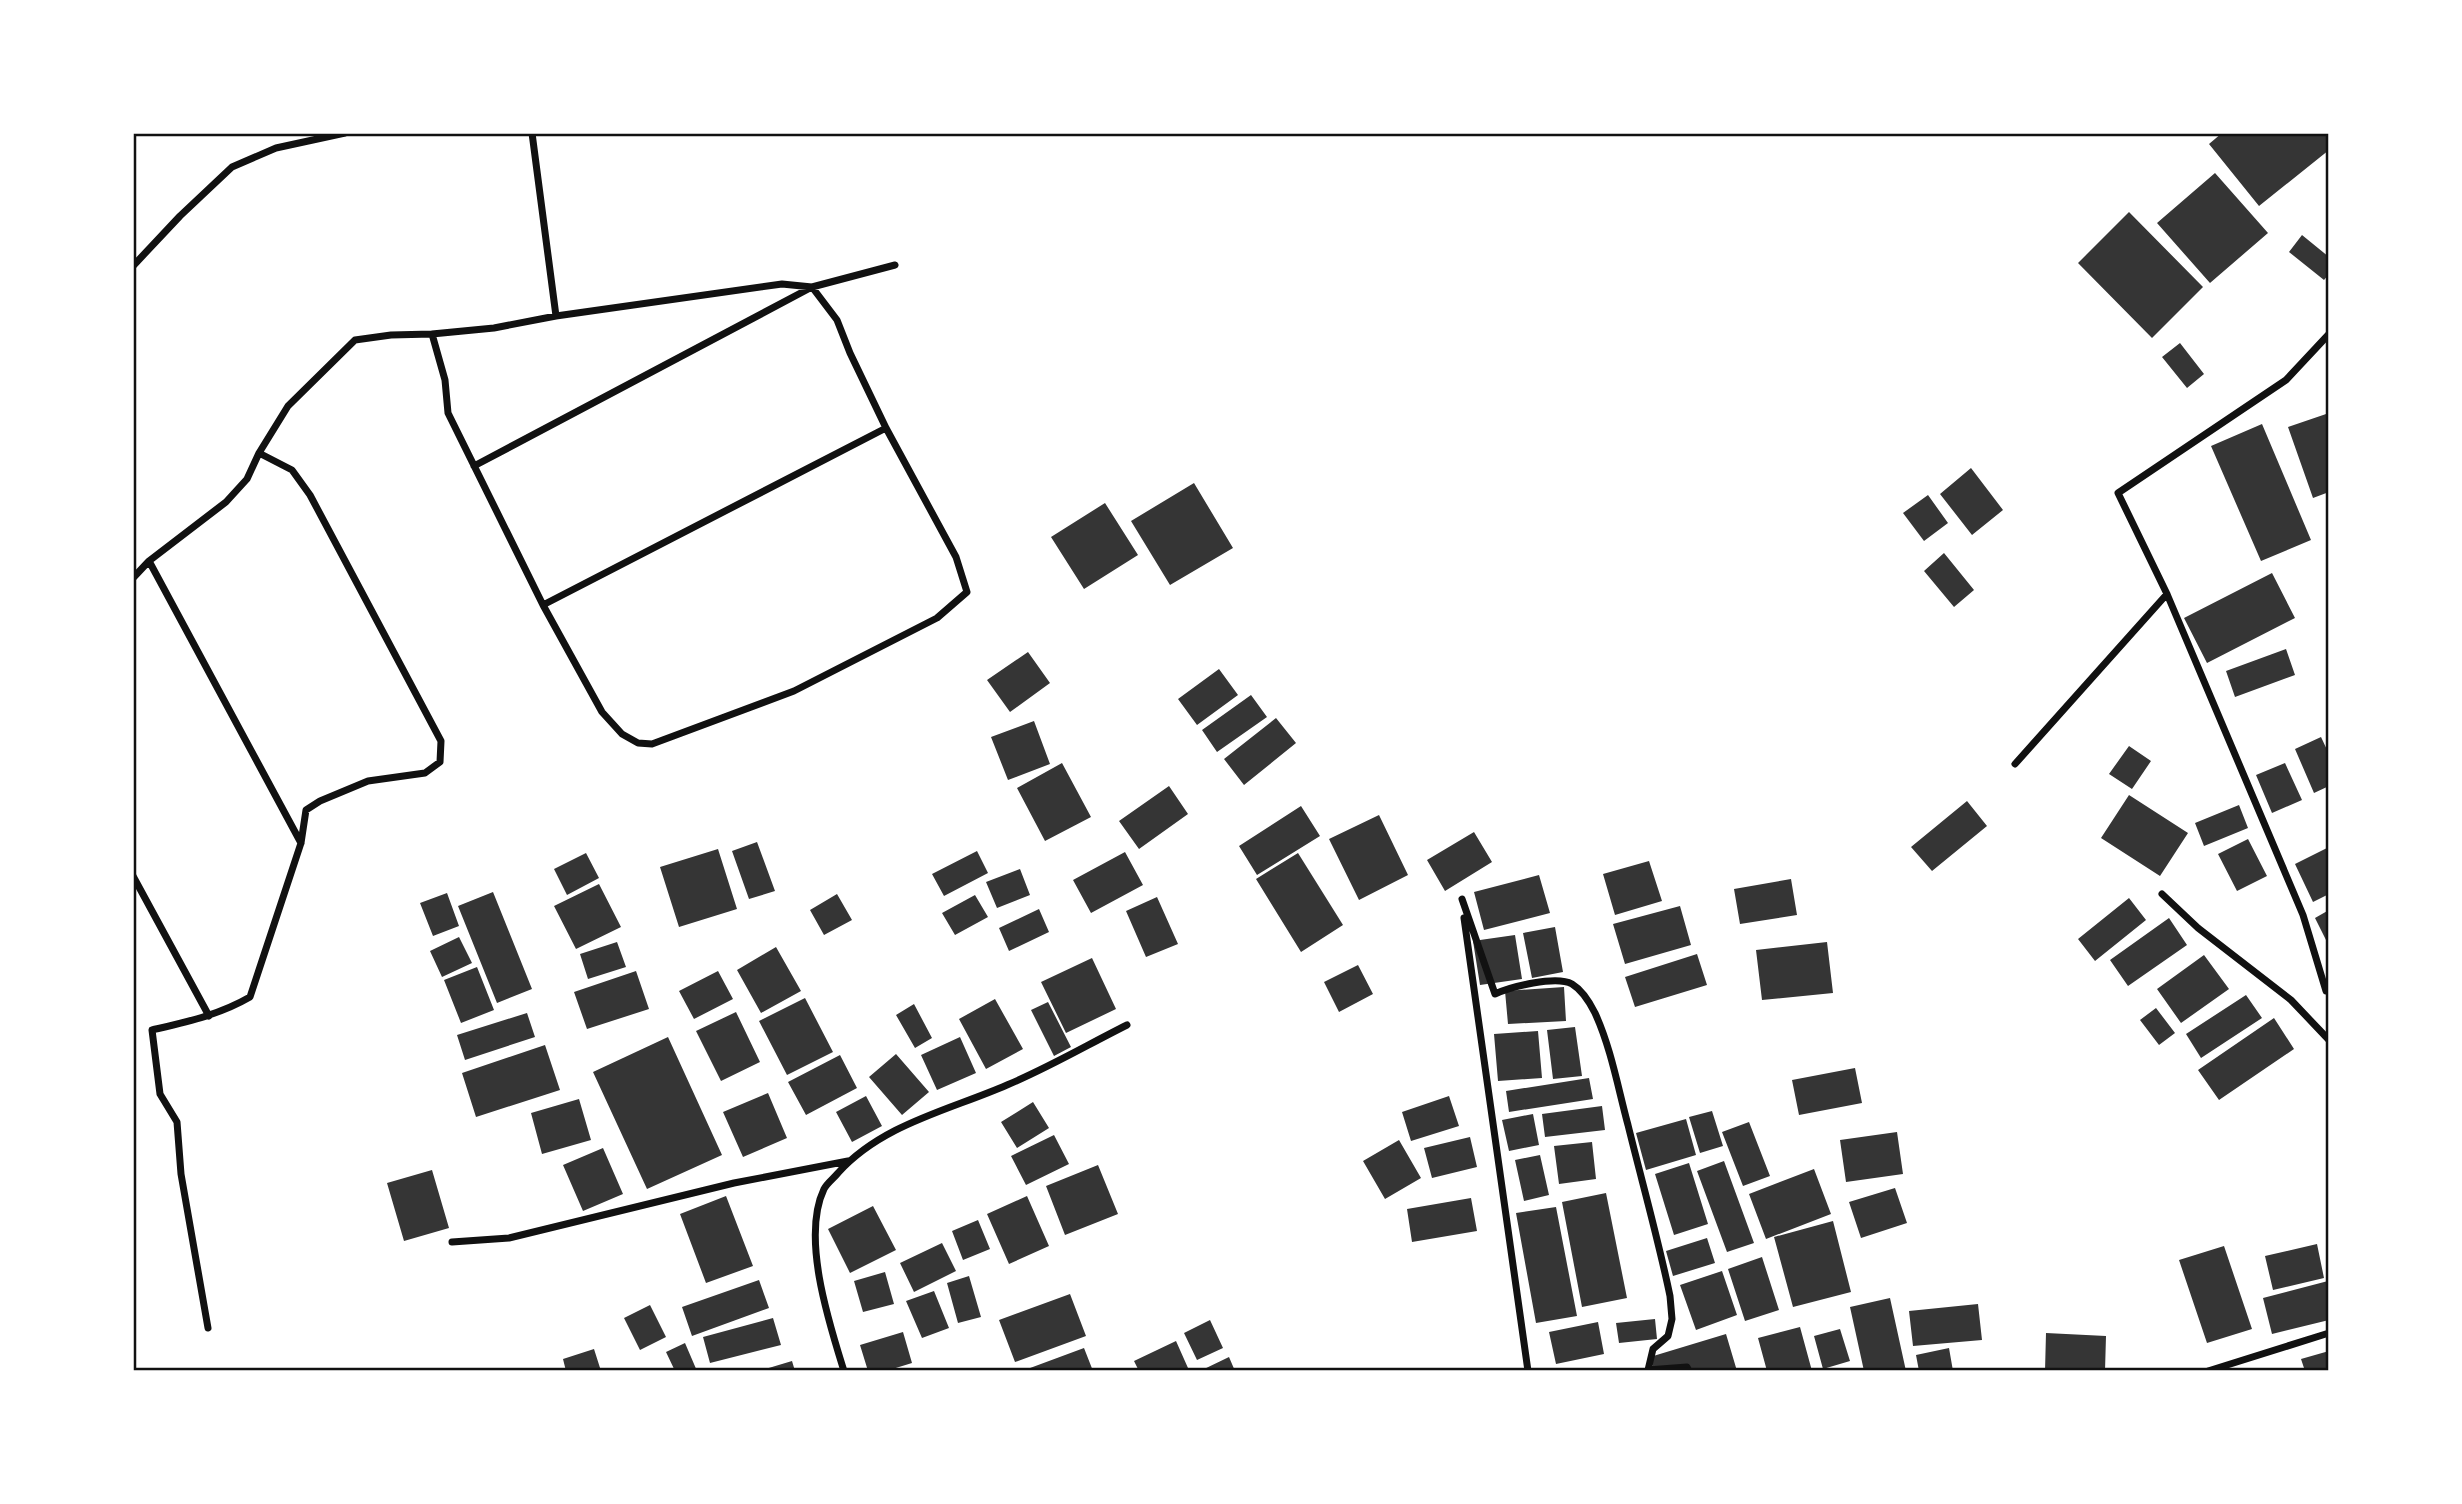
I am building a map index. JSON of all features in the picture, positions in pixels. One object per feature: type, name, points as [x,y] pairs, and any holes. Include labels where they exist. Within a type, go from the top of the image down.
[{"type":"street","points":[[133,266],[180,216],[232,167],[276,148],[345,133]]},
{"type":"street","points":[[532,133],[556,316]]},
{"type":"street","points":[[474,466],[812,287],[895,265]]},
{"type":"street","points":[[133,578],[149,561],[226,502],[247,479],[259,453],[288,406],[355,341],[391,335],[495,328],[556,316],[782,284],[812,287],[837,320],[886,428],[956,557],[967,592],[937,618],[794,691],[652,744],[638,743],[622,734],[603,712],[543,605],[447,413],[445,380],[432,334]]},
{"type":"street","points":[[2326,991],[2303,915],[2167,594],[2118,493],[2286,380],[2329,334]]},
{"type":"street","points":[[543,605],[886,428]]},
{"type":"street","points":[[208,1328],[181,1174],[177,1122],[160,1094],[152,1030],[209,1016],[250,997],[301,843],[306,810],[320,801],[368,781],[425,773],[440,762],[441,741],[310,495],[292,470],[259,453]]},
{"type":"street","points":[[149,561],[301,843]]},
{"type":"street","points":[[2015,764],[2167,594]]},
{"type":"street","points":[[133,876],[209,1016]]},
{"type":"street","points":[[2162,894],[2199,928],[2291,1000],[2329,1040]]},
{"type":"street","points":[[1528,1371],[1462,899],[1495,994],[1507,988],[1565,982],[1573,984],[1584,995],[1595,1013],[1614,1073],[1670,1296],[1672,1319],[1668,1336],[1653,1349],[1645,1371],[1687,1367],[1689,1371]]},
{"type":"street","points":[[844,1371],[825,1313],[813,1233],[824,1188],[849,1161],[881,1138],[930,1114],[1008,1085],[1127,1025]]},
{"type":"street","points":[[452,1242],[509,1238],[734,1183],[849,1161]]},
{"type":"street","points":[[2208,1371],[2329,1333]]},
{"type":"building","points":[[2222,133],[2329,133],[2329,150],[2259,206],[2209,144]]},
{"type":"building","points":[[2215,173],[2268,233],[2210,283],[2157,223]]},
{"type":"building","points":[[2129,212],[2203,287],[2152,338],[2078,263]]},
{"type":"building","points":[[2302,235],[2329,257],[2329,274],[2324,280],[2289,252]]},
{"type":"building","points":[[2180,343],[2204,374],[2187,388],[2162,357]]},
{"type":"building","points":[[2329,413],[2329,492],[2313,498],[2288,427]]},
{"type":"building","points":[[2262,424],[2311,540],[2261,561],[2211,446]]},
{"type":"building","points":[[1971,468],[2003,510],[1972,535],[1940,494]]},
{"type":"building","points":[[1194,483],[1233,548],[1170,585],[1131,521]]},
{"type":"building","points":[[1928,495],[1948,523],[1924,541],[1903,513]]},
{"type":"building","points":[[1105,503],[1138,555],[1084,589],[1051,537]]},
{"type":"building","points":[[1944,553],[1974,590],[1954,607],[1924,571]]},
{"type":"building","points":[[2272,573],[2295,618],[2207,663],[2184,618]]},
{"type":"building","points":[[2286,649],[2295,675],[2235,697],[2226,671]]},
{"type":"building","points":[[1028,652],[1050,683],[1010,712],[987,680]]},
{"type":"building","points":[[1219,669],[1238,695],[1197,725],[1178,699]]},
{"type":"building","points":[[1251,695],[1267,717],[1217,752],[1202,730]]},
{"type":"building","points":[[1276,718],[1296,743],[1244,785],[1224,759]]},
{"type":"building","points":[[1034,721],[1050,764],[1008,780],[991,737]]},
{"type":"building","points":[[2321,737],[2329,754],[2329,786],[2314,793],[2295,749]]},
{"type":"building","points":[[2129,746],[2151,761],[2132,789],[2109,774]]},
{"type":"building","points":[[1062,763],[1091,817],[1045,841],[1017,788]]},
{"type":"building","points":[[2285,763],[2302,800],[2272,813],[2256,775]]},
{"type":"building","points":[[1169,786],[1188,814],[1139,849],[1119,821]]},
{"type":"building","points":[[2129,795],[2188,833],[2160,876],[2101,838]]},
{"type":"building","points":[[1967,801],[1987,826],[1932,871],[1911,847]]},
{"type":"building","points":[[2239,805],[2248,828],[2204,846],[2195,823]]},
{"type":"building","points":[[1301,806],[1320,836],[1257,875],[1239,846]]},
{"type":"building","points":[[1379,815],[1408,875],[1359,900],[1329,839]]},
{"type":"building","points":[[1474,832],[1492,862],[1445,891],[1427,860]]},
{"type":"building","points":[[2248,839],[2267,876],[2237,891],[2218,854]]},
{"type":"building","points":[[757,842],[775,891],[749,899],[732,851]]},
{"type":"building","points":[[2329,847],[2329,894],[2313,902],[2295,864]]},
{"type":"building","points":[[718,849],[737,909],[679,927],[660,867]]},
{"type":"building","points":[[977,851],[988,873],[944,896],[932,874]]},
{"type":"building","points":[[1125,852],[1143,885],[1091,913],[1073,880]]},
{"type":"building","points":[[586,853],[599,878],[567,895],[554,869]]},
{"type":"building","points":[[1298,853],[1343,925],[1301,952],[1256,879]]},
{"type":"building","points":[[1649,861],[1662,901],[1615,915],[1603,874]]},
{"type":"building","points":[[1020,869],[1030,895],[997,908],[986,882]]},
{"type":"building","points":[[1539,875],[1550,913],[1484,930],[1474,892]]},
{"type":"building","points":[[1791,879],[1797,915],[1740,924],[1734,889]]},
{"type":"building","points":[[599,884],[621,927],[576,949],[554,906]]},
{"type":"building","points":[[493,892],[532,989],[497,1003],[458,906]]},
{"type":"building","points":[[447,893],[459,926],[433,936],[420,903]]},
{"type":"building","points":[[837,894],[852,920],[824,935],[810,910]]},
{"type":"building","points":[[975,895],[988,917],[955,935],[942,913]]},
{"type":"building","points":[[1157,897],[1178,944],[1146,957],[1126,911]]},
{"type":"building","points":[[2129,898],[2146,920],[2095,961],[2078,939]]},
{"type":"building","points":[[1680,906],[1691,945],[1625,964],[1613,924]]},
{"type":"building","points":[[1039,909],[1049,932],[1009,951],[999,928]]},
{"type":"building","points":[[2329,910],[2329,946],[2315,918]]},
{"type":"building","points":[[2169,918],[2187,945],[2128,986],[2110,960]]},
{"type":"building","points":[[1555,927],[1563,972],[1532,978],[1523,933]]},
{"type":"building","points":[[1515,935],[1522,979],[1480,985],[1473,941]]},
{"type":"building","points":[[459,937],[472,963],[442,977],[430,951]]},
{"type":"building","points":[[617,942],[626,967],[588,979],[580,954]]},
{"type":"building","points":[[1827,942],[1833,993],[1762,1000],[1756,950]]},
{"type":"building","points":[[776,947],[801,991],[761,1013],[737,970]]},
{"type":"building","points":[[1697,954],[1707,985],[1635,1007],[1625,977]]},
{"type":"building","points":[[2204,955],[2229,989],[2181,1023],[2157,989]]},
{"type":"building","points":[[1092,958],[1116,1009],[1066,1033],[1041,982]]},
{"type":"building","points":[[1358,965],[1373,994],[1339,1012],[1324,982]]},
{"type":"building","points":[[477,967],[494,1010],[461,1023],[444,980]]},
{"type":"building","points":[[636,971],[649,1009],[587,1029],[574,992]]},
{"type":"building","points":[[718,971],[733,999],[694,1019],[679,991]]},
{"type":"building","points":[[1564,987],[1566,1021],[1508,1024],[1505,991]]},
{"type":"building","points":[[2246,995],[2262,1018],[2201,1058],[2186,1034]]},
{"type":"building","points":[[805,998],[833,1052],[787,1075],[759,1021]]},
{"type":"building","points":[[995,999],[1023,1049],[986,1069],[959,1019]]},
{"type":"building","points":[[1048,1002],[1071,1047],[1054,1056],[1031,1010]]},
{"type":"building","points":[[914,1004],[932,1038],[915,1048],[896,1015]]},
{"type":"building","points":[[2156,1008],[2175,1033],[2159,1045],[2140,1020]]},
{"type":"building","points":[[736,1012],[760,1062],[721,1081],[696,1031]]},
{"type":"building","points":[[527,1013],[535,1037],[465,1060],[457,1035]]},
{"type":"building","points":[[2274,1018],[2294,1049],[2219,1100],[2198,1070]]},
{"type":"building","points":[[1575,1027],[1582,1076],[1553,1079],[1547,1030]]},
{"type":"building","points":[[1538,1031],[1542,1078],[1498,1081],[1494,1034]]},
{"type":"building","points":[[668,1037],[722,1155],[647,1189],[593,1072]]},
{"type":"building","points":[[960,1037],[976,1073],[937,1090],[921,1055]]},
{"type":"building","points":[[545,1045],[560,1090],[476,1117],[462,1073]]},
{"type":"building","points":[[896,1054],[929,1092],[902,1115],[869,1077]]},
{"type":"building","points":[[840,1055],[857,1088],[806,1115],[788,1082]]},
{"type":"building","points":[[1855,1068],[1862,1103],[1799,1115],[1792,1080]]},
{"type":"building","points":[[1589,1078],[1593,1099],[1509,1112],[1506,1091]]},
{"type":"building","points":[[768,1093],[787,1138],[743,1157],[723,1112]]},
{"type":"building","points":[[866,1096],[882,1126],[852,1142],[836,1112]]},
{"type":"building","points":[[1449,1096],[1459,1126],[1411,1141],[1402,1112]]},
{"type":"building","points":[[579,1099],[591,1140],[542,1154],[531,1113]]},
{"type":"building","points":[[1033,1102],[1049,1128],[1017,1148],[1001,1122]]},
{"type":"building","points":[[1602,1106],[1605,1130],[1545,1137],[1542,1114]]},
{"type":"building","points":[[1712,1111],[1723,1146],[1700,1153],[1689,1117]]},
{"type":"building","points":[[1533,1114],[1539,1145],[1509,1151],[1502,1120]]},
{"type":"building","points":[[1686,1119],[1696,1155],[1646,1170],[1636,1133]]},
{"type":"building","points":[[1749,1122],[1770,1176],[1743,1186],[1722,1132]]},
{"type":"building","points":[[1897,1132],[1903,1174],[1846,1182],[1840,1140]]},
{"type":"building","points":[[1054,1135],[1069,1164],[1026,1185],[1011,1156]]},
{"type":"building","points":[[1470,1137],[1477,1167],[1432,1178],[1424,1148]]},
{"type":"building","points":[[1399,1140],[1421,1178],[1385,1199],[1363,1161]]},
{"type":"building","points":[[1592,1142],[1596,1179],[1559,1184],[1554,1146]]},
{"type":"building","points":[[603,1148],[623,1194],[583,1211],[563,1165]]},
{"type":"building","points":[[1540,1155],[1549,1195],[1524,1201],[1515,1160]]},
{"type":"building","points":[[1724,1161],[1754,1243],[1727,1252],[1697,1171]]},
{"type":"building","points":[[1689,1163],[1708,1224],[1674,1235],[1655,1174]]},
{"type":"building","points":[[1098,1165],[1118,1214],[1065,1235],[1046,1186]]},
{"type":"building","points":[[1814,1169],[1831,1214],[1766,1239],[1749,1194]]},
{"type":"building","points":[[432,1170],[449,1228],[404,1241],[387,1183]]},
{"type":"building","points":[[1895,1188],[1907,1223],[1861,1238],[1849,1202]]},
{"type":"building","points":[[1606,1193],[1627,1298],[1582,1307],[1562,1202]]},
{"type":"building","points":[[726,1196],[753,1266],[706,1283],[680,1214]]},
{"type":"building","points":[[1027,1196],[1049,1246],[1009,1264],[987,1214]]},
{"type":"building","points":[[1471,1198],[1477,1231],[1412,1242],[1407,1209]]},
{"type":"building","points":[[873,1206],[896,1250],[850,1273],[828,1229]]},
{"type":"building","points":[[1556,1207],[1577,1316],[1536,1323],[1516,1213]]},
{"type":"building","points":[[978,1220],[990,1249],[963,1260],[952,1231]]},
{"type":"building","points":[[1833,1221],[1851,1292],[1793,1307],[1774,1237]]},
{"type":"building","points":[[1707,1238],[1715,1263],[1673,1276],[1666,1251]]},
{"type":"building","points":[[942,1243],[956,1271],[914,1292],[900,1263]]},
{"type":"building","points":[[2317,1244],[2324,1278],[2273,1290],[2265,1256]]},
{"type":"building","points":[[2224,1246],[2252,1329],[2207,1343],[2179,1260]]},
{"type":"building","points":[[1762,1257],[1779,1310],[1745,1321],[1728,1269]]},
{"type":"building","points":[[1722,1271],[1737,1315],[1696,1330],[1680,1285]]},
{"type":"building","points":[[885,1272],[894,1304],[863,1312],[854,1281]]},
{"type":"building","points":[[969,1276],[981,1317],[958,1323],[947,1283]]},
{"type":"building","points":[[759,1280],[769,1308],[692,1336],[682,1307]]},
{"type":"building","points":[[2328,1281],[2329,1320],[2272,1334],[2263,1298]]},
{"type":"building","points":[[934,1291],[949,1328],[922,1338],[906,1301]]},
{"type":"building","points":[[1070,1294],[1086,1336],[1015,1362],[999,1320]]},
{"type":"building","points":[[1890,1298],[1906,1371],[1864,1371],[1850,1307]]},
{"type":"building","points":[[1978,1304],[1982,1340],[1913,1346],[1909,1311]]},
{"type":"building","points":[[650,1305],[666,1337],[640,1350],[624,1318]]},
{"type":"building","points":[[773,1318],[781,1345],[710,1363],[703,1337]]},
{"type":"building","points":[[1655,1319],[1657,1339],[1619,1343],[1616,1323]]},
{"type":"building","points":[[1210,1320],[1223,1348],[1197,1360],[1184,1333]]},
{"type":"building","points":[[1598,1322],[1604,1354],[1556,1364],[1549,1332]]},
{"type":"building","points":[[1800,1327],[1812,1371],[1767,1371],[1758,1338]]},
{"type":"building","points":[[1840,1329],[1850,1361],[1823,1369],[1814,1336]]},
{"type":"building","points":[[903,1332],[912,1363],[886,1371],[868,1371],[860,1345]]},
{"type":"building","points":[[2046,1333],[2106,1336],[2105,1371],[2045,1371]]},
{"type":"building","points":[[1726,1334],[1737,1371],[1654,1371],[1650,1357]]},
{"type":"building","points":[[1176,1341],[1188,1368],[1180,1371],[1139,1371],[1134,1361]]},
{"type":"building","points":[[685,1343],[697,1371],[675,1371],[666,1352]]},
{"type":"building","points":[[1084,1348],[1093,1371],[1022,1371]]},
{"type":"building","points":[[1949,1348],[1953,1371],[1919,1371],[1916,1355]]},
{"type":"building","points":[[594,1349],[601,1371],[566,1371],[563,1359]]},
{"type":"building","points":[[2329,1351],[2329,1371],[2305,1371],[2301,1359]]},
{"type":"building","points":[[1229,1357],[1235,1371],[1200,1371]]},
{"type":"building","points":[[792,1361],[795,1371],[762,1371],[762,1370]]}]
